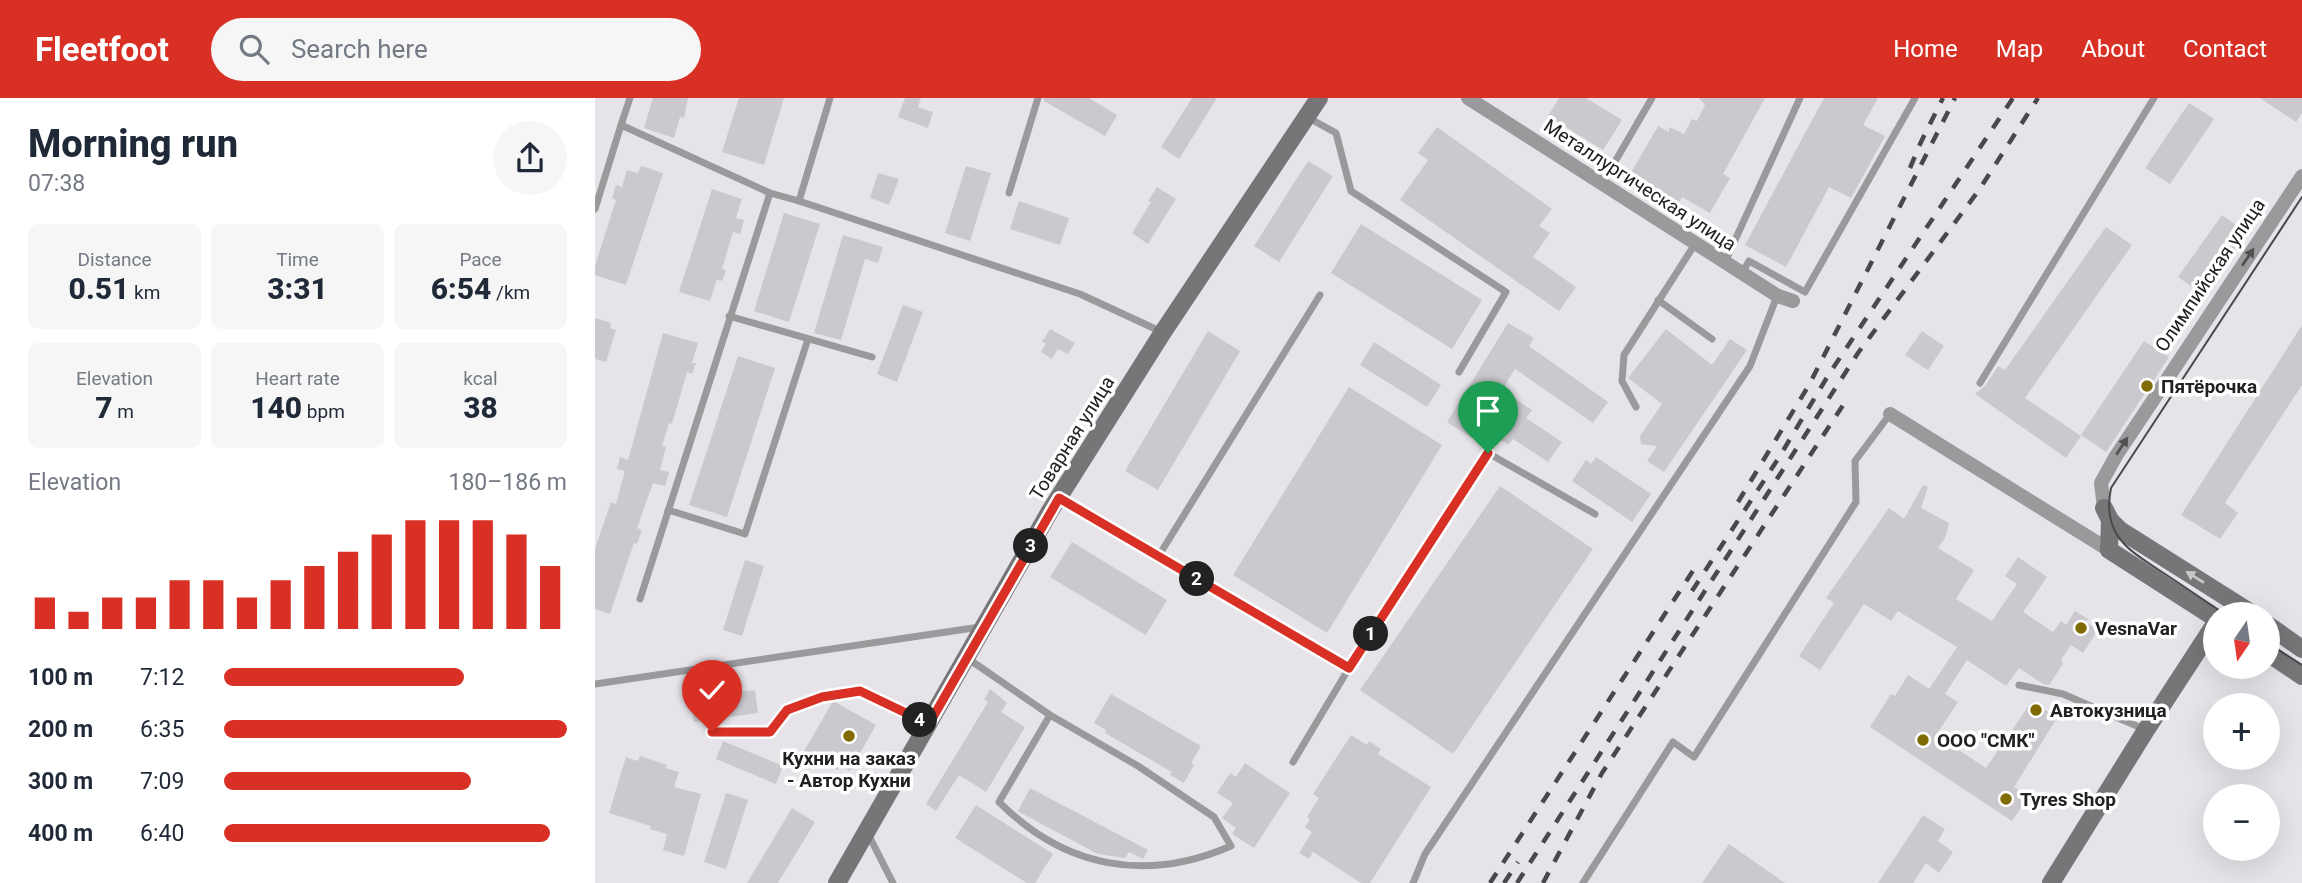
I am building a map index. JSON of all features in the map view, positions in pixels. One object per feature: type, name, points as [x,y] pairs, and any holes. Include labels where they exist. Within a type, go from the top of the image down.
[{"type":"street","name":"Товарная улица","points":[[837,883],[1059,498],[1163,332],[1319,98]]},
{"type":"street","name":"Металлургическая улица","points":[[1469,98],[1778,296],[1793,300]]},
{"type":"street","name":"Олимпийская улица","points":[[2107,514],[2101,483],[2116,456],[2302,176]]},
{"type":"street","points":[[1889,414],[2203,610]]},
{"type":"street","points":[[2107,514],[2109,550]]},
{"type":"street","points":[[2107,514],[2120,530],[2220,602]]},
{"type":"street","points":[[2280,633],[2302,649]]},
{"type":"street","points":[[2051,883],[2203,642]]},
{"type":"street","points":[[2280,661],[2302,676]]},
{"type":"lane","points":[[595,209],[629,98]]},
{"type":"lane","points":[[799,201],[830,98]]},
{"type":"lane","points":[[1009,193],[1038,98]]},
{"type":"lane","points":[[1602,184],[1653,98]]},
{"type":"lane","points":[[1725,262],[1800,98]]},
{"type":"lane","points":[[1742,273],[1749,261],[1805,292],[1915,98]]},
{"type":"lane","points":[[1980,383],[2154,98]]},
{"type":"lane","points":[[1307,116],[1336,133],[1351,191],[1506,292],[1459,372]]},
{"type":"lane","points":[[621,125],[770,193],[1080,294],[1163,332]]},
{"type":"lane","points":[[640,599],[770,193]]},
{"type":"lane","points":[[1636,407],[1622,381],[1624,355],[1696,243]]},
{"type":"lane","points":[[1158,556],[1320,295]]},
{"type":"lane","points":[[1413,883],[1425,854],[1750,366],[1778,296]]},
{"type":"lane","points":[[1658,300],[1712,339]]},
{"type":"lane","points":[[729,316],[872,357]]},
{"type":"lane","points":[[668,510],[745,534],[808,339]]},
{"type":"lane","points":[[1583,883],[1673,742],[1694,757],[1856,502],[1855,461],[1889,414]]},
{"type":"lane","points":[[1293,762],[1349,668],[1488,453],[1595,514]]},
{"type":"lane","points":[[1059,498],[1349,668]]},
{"type":"lane","points":[[595,684],[984,626]]},
{"type":"lane","points":[[966,658],[1050,715],[1138,766],[1214,817],[1231,846],[1213,856],[1173,866],[1120,869],[1104,867],[1078,858],[1050,844],[1019,823],[999,802],[1050,715]]},
{"type":"lane","points":[[2019,685],[2063,694],[2146,730]]},
{"type":"lane","points":[[712,732],[770,732],[787,710],[822,697],[860,691],[929,724]]},
{"type":"lane","points":[[866,832],[893,883]]},
{"type":"building","points":[[653,98],[688,98],[684,118],[680,117],[674,138],[644,128]]},
{"type":"building","points":[[739,98],[784,98],[764,165],[722,152]]},
{"type":"building","points":[[905,98],[921,98],[918,107],[933,112],[928,128],[898,117]]},
{"type":"building","points":[[1044,98],[1089,98],[1117,115],[1105,136],[1044,101]]},
{"type":"building","points":[[1192,98],[1217,98],[1179,159],[1161,147]]},
{"type":"building","points":[[1559,98],[1586,98],[1622,120],[1603,150],[1548,116]]},
{"type":"building","points":[[1699,98],[1765,98],[1723,174],[1730,178],[1710,213],[1682,197],[1674,211],[1625,183],[1658,126],[1669,132],[1669,127],[1684,134],[1692,119],[1697,121],[1705,105]]},
{"type":"building","points":[[1824,98],[1878,98],[1863,125],[1885,136],[1851,198],[1829,187],[1786,267],[1745,245]]},
{"type":"building","points":[[2260,98],[2302,98],[2302,113],[2296,122]]},
{"type":"building","points":[[2189,103],[2214,119],[2170,184],[2145,168]]},
{"type":"building","points":[[1437,127],[1552,209],[1539,226],[1550,233],[1533,257],[1576,287],[1559,311],[1400,200],[1428,160],[1418,153]]},
{"type":"building","points":[[1308,161],[1333,176],[1279,262],[1254,246]]},
{"type":"building","points":[[641,166],[663,173],[626,285],[595,275],[595,266],[616,200],[612,198],[616,185],[622,187],[627,170],[638,173]]},
{"type":"building","points":[[966,166],[991,173],[970,241],[945,233]]},
{"type":"building","points":[[878,173],[899,179],[889,205],[870,198]]},
{"type":"building","points":[[1157,187],[1176,199],[1148,244],[1132,233]]},
{"type":"building","points":[[712,189],[742,199],[736,218],[744,220],[740,234],[733,232],[722,269],[726,270],[722,281],[717,279],[710,301],[679,292]]},
{"type":"building","points":[[1019,201],[1069,218],[1060,245],[1010,229]]},
{"type":"building","points":[[784,213],[820,224],[789,322],[754,311]]},
{"type":"building","points":[[2222,215],[2249,234],[2205,296],[2178,277]]},
{"type":"building","points":[[1361,224],[1482,300],[1452,349],[1331,273]]},
{"type":"building","points":[[2106,227],[2132,245],[2025,398],[2081,436],[2066,458],[1975,394],[1985,386],[1998,366],[2005,370]]},
{"type":"building","points":[[843,235],[883,247],[878,263],[865,259],[841,340],[814,333]]},
{"type":"building","points":[[903,305],[923,312],[897,382],[877,374]]},
{"type":"building","points":[[595,318],[611,323],[610,328],[616,330],[606,362],[595,359]]},
{"type":"building","points":[[1508,323],[1534,338],[1529,346],[1608,402],[1593,423],[1515,369],[1502,390],[1532,410],[1526,418],[1562,442],[1548,462],[1513,439],[1508,445],[1480,426],[1472,438],[1447,422]]},
{"type":"building","points":[[2302,325],[2302,385],[2225,503],[2238,513],[2220,539],[2181,515]]},
{"type":"building","points":[[1050,329],[1075,343],[1068,354],[1058,349],[1052,359],[1041,352],[1046,343],[1042,342]]},
{"type":"building","points":[[1666,329],[1712,365],[1730,339],[1747,350],[1664,472],[1647,461],[1657,446],[1641,444],[1640,436],[1662,404],[1628,378]]},
{"type":"building","points":[[1208,331],[1240,351],[1158,490],[1125,471]]},
{"type":"building","points":[[1922,331],[1944,346],[1928,370],[1905,355]]},
{"type":"building","points":[[663,333],[698,343],[692,363],[696,363],[692,374],[687,372],[672,424],[669,423],[662,446],[666,447],[660,470],[669,472],[665,486],[653,483],[637,528],[642,530],[637,544],[634,543],[610,614],[595,609],[595,549],[611,502],[616,504],[625,471],[617,469],[620,457],[628,460]]},
{"type":"building","points":[[2144,341],[2169,357],[2106,452],[2081,435]]},
{"type":"building","points":[[1374,342],[1441,385],[1427,407],[1360,365]]},
{"type":"building","points":[[738,356],[775,368],[727,517],[689,505]]},
{"type":"building","points":[[1349,387],[1442,445],[1327,633],[1233,575]]},
{"type":"building","points":[[1596,457],[1651,494],[1632,522],[1572,481],[1586,460],[1591,464]]},
{"type":"building","points":[[1923,485],[1928,487],[1921,508],[1949,523],[1945,538],[1938,548],[1974,570],[1956,599],[1992,621],[2017,584],[2005,576],[2018,557],[2047,577],[2023,612],[2053,632],[2061,621],[2066,625],[2075,611],[2088,619],[2086,622],[2098,630],[2083,653],[2071,645],[2061,660],[2063,664],[2049,685],[2019,668],[2006,686],[1967,660],[1945,694],[1958,702],[1936,735],[1986,768],[2032,701],[2057,718],[2014,787],[2029,796],[2012,821],[1870,727],[1891,694],[1895,696],[1908,675],[1929,689],[1957,647],[1898,611],[1891,621],[1864,604],[1820,670],[1799,656],[1834,603],[1826,598],[1889,508],[1904,519]]},
{"type":"building","points":[[1500,486],[1593,549],[1453,754],[1360,690]]},
{"type":"building","points":[[1072,542],[1167,600],[1146,635],[1050,577]]},
{"type":"building","points":[[745,560],[764,566],[742,636],[723,630]]},
{"type":"building","points":[[990,689],[1007,703],[1001,712],[1025,727],[986,792],[959,775],[936,811],[926,804],[988,702],[984,700]]},
{"type":"building","points":[[755,690],[758,713],[694,722],[691,698]]},
{"type":"building","points":[[1111,694],[1201,746],[1184,783],[1170,775],[1172,772],[1105,733],[1106,730],[1094,723]]},
{"type":"building","points":[[833,701],[876,725],[850,771],[840,766],[838,770],[804,751]]},
{"type":"building","points":[[1351,735],[1367,745],[1369,741],[1381,749],[1378,754],[1431,787],[1370,883],[1361,883],[1313,852],[1309,859],[1299,853],[1312,832],[1305,827],[1310,819],[1307,817],[1319,798],[1313,794]]},
{"type":"building","points":[[723,741],[783,766],[776,784],[716,759]]},
{"type":"building","points":[[640,756],[679,772],[674,787],[701,794],[684,856],[663,850],[667,834],[609,813],[626,757],[638,761]]},
{"type":"building","points":[[1245,763],[1290,793],[1254,848],[1232,834],[1236,828],[1222,818],[1233,803],[1217,793],[1230,773],[1236,777]]},
{"type":"building","points":[[1030,788],[1148,850],[1143,859],[1129,852],[1125,858],[1098,854],[1021,813],[1018,811]]},
{"type":"building","points":[[726,793],[748,800],[726,869],[704,862]]},
{"type":"building","points":[[976,805],[1053,854],[1035,883],[1027,883],[955,838]]},
{"type":"building","points":[[792,808],[815,822],[778,883],[747,883]]},
{"type":"building","points":[[1923,815],[1945,829],[1938,841],[1953,852],[1939,873],[1926,863],[1913,883],[1878,883]]},
{"type":"building","points":[[1729,844],[1785,883],[1702,883]]},
{"type":"tram line","points":[[2207,602],[2140,558],[2121,540],[2110,518],[2111,488],[2302,197]]},
{"type":"tram line","points":[[2280,651],[2302,665]]},
{"type":"railway","points":[[1910,168],[1943,98]]},
{"type":"railway","points":[[1738,502],[1809,385],[1955,98]]},
{"type":"railway","points":[[1692,591],[1778,459],[1829,374],[2013,98]]},
{"type":"railway","points":[[1517,883],[1858,353],[1979,190],[2038,98]]},
{"type":"railway","points":[[1543,883],[1602,773],[1849,396]]},
{"type":"railway","points":[[1490,883],[1698,563]]},
{"type":"railway","points":[[1504,883],[1518,862]]},
{"type":"place","name":"Пятёрочка","points":[[2147,386]]},
{"type":"place","name":"VesnaVar","points":[[2081,628]]},
{"type":"place","name":"Автокузница","points":[[2036,710]]},
{"type":"place","name":"Кухни на заказ - Автор Кухни","points":[[849,736]]},
{"type":"place","name":"ООО \"СМК\"","points":[[1923,740]]},
{"type":"place","name":"Tyres Shop","points":[[2006,799]]},
{"type":"route","points":[[712,732],[770,732],[787,710],[822,697],[860,691],[929,724],[1059,498],[1349,668],[1488,453]]}]
